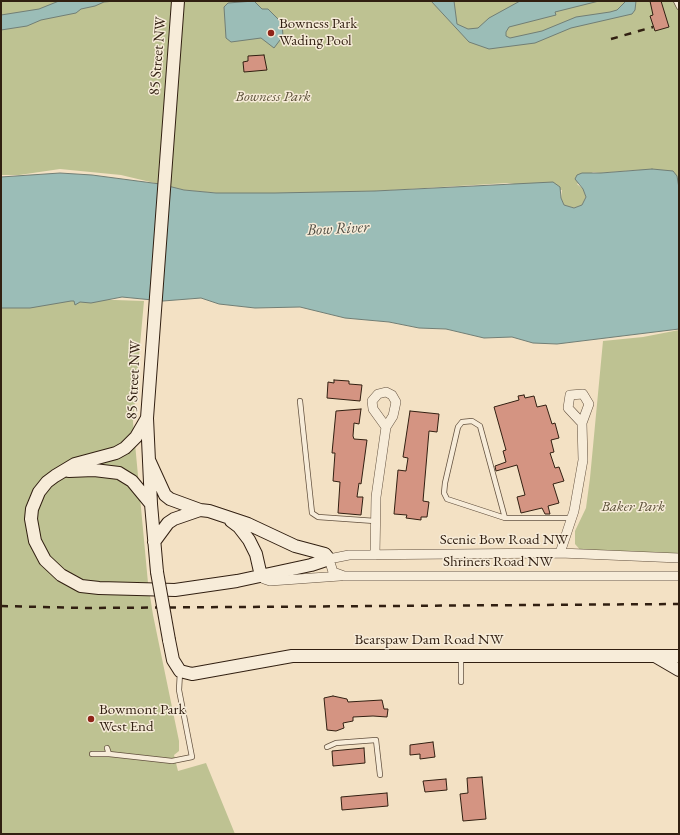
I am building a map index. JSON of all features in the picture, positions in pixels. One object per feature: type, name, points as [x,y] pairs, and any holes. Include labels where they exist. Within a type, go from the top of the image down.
[{"type":"street","name":"85 Street NW","points":[[178,1],[153,320],[147,418],[151,504],[157,572],[174,660],[180,671]]},
{"type":"street","points":[[147,418],[136,437],[125,448],[116,453],[75,464],[47,482],[39,492],[32,509],[31,519],[35,541],[45,560],[52,568],[70,581],[81,586],[99,588],[175,590],[200,588],[261,576],[311,565],[329,559]]},
{"type":"street","points":[[560,553],[572,518],[583,460],[582,423]]},
{"type":"street","points":[[375,555],[376,498],[386,427]]},
{"type":"street","points":[[149,460],[165,494],[181,504],[248,524],[295,546],[325,554],[329,559],[333,572],[344,576]]},
{"type":"street","points":[[62,472],[94,470],[118,473],[132,481],[151,504]]},
{"type":"street","points":[[154,542],[168,523],[187,513],[200,510]]},
{"type":"street","points":[[227,517],[239,527],[249,540],[256,554],[261,576]]},
{"type":"street","name":"Scenic Bow Road NW","points":[[329,559],[349,555],[560,553],[679,558]]},
{"type":"street","name":"Shriners Road NW","points":[[261,576],[270,581],[344,576],[679,576]]},
{"type":"street","name":"Bearspaw Dam Road NW","points":[[180,671],[192,674],[292,656],[679,656]]},
{"type":"street","points":[[654,656],[679,670]]},
{"type":"lane","points":[[676,1],[679,8]]},
{"type":"lane","points":[[300,401],[312,513],[318,517],[375,521]]},
{"type":"lane","points":[[505,518],[480,426],[472,421],[462,422],[458,427],[444,493],[447,499],[505,518],[572,518]]},
{"type":"lane","points":[[461,656],[461,682]]},
{"type":"lane","name":"85 Street NW","points":[[109,754],[172,761],[192,757],[179,690],[180,671]]},
{"type":"lane","points":[[327,746],[336,743],[376,740],[380,775]]},
{"type":"lane","points":[[92,754],[109,754],[107,748]]},
{"type":"green space","name":"Bowness Park","points":[[1,1],[679,1],[679,188],[677,176],[636,170],[601,173],[593,172],[577,184],[583,189],[586,197],[582,205],[574,208],[564,205],[561,198],[562,190],[507,183],[343,193],[216,193],[184,190],[121,175],[60,169],[19,175],[1,175]]},
{"type":"green space","points":[[1,296],[144,301],[133,422],[148,583],[153,615],[179,741],[179,751],[174,755],[178,771],[206,763],[235,834],[1,834]]},
{"type":"green space","name":"Baker Park","points":[[679,330],[679,555],[582,552],[575,544],[575,531],[586,508],[603,341],[643,337]]},
{"type":"water","points":[[59,1],[115,1],[104,2],[95,6],[81,9],[76,13],[41,20],[27,26],[1,30],[1,15],[39,9]]},
{"type":"water","points":[[254,1],[262,9],[268,9],[282,23],[283,36],[274,48],[261,38],[231,42],[226,38],[224,7],[228,3]]},
{"type":"water","points":[[431,1],[454,1],[457,24],[468,29],[478,28],[489,18],[520,1],[599,1],[555,12],[556,15],[509,27],[506,32],[506,36],[510,38],[542,31],[576,17],[617,10],[626,1],[636,1],[635,10],[632,14],[571,28],[535,43],[489,49],[469,42]]},
{"type":"water","name":"Bow River","points":[[652,169],[673,171],[677,176],[679,188],[679,329],[557,344],[533,343],[512,337],[484,338],[446,329],[419,328],[389,322],[345,318],[300,307],[255,308],[219,304],[201,298],[163,301],[122,297],[91,303],[80,302],[75,305],[74,301],[71,301],[30,308],[1,308],[1,177],[60,173],[92,175],[160,184],[184,190],[216,193],[375,191],[553,182],[560,187],[561,198],[564,205],[574,208],[582,205],[586,197],[583,189],[575,179],[577,175],[582,173]]},
{"type":"building","points":[[650,1],[661,1],[669,27],[655,31],[650,16],[653,15]]},
{"type":"building","points":[[264,55],[267,70],[244,72],[243,62],[248,61],[248,56]]},
{"type":"building","points":[[334,380],[349,381],[349,384],[362,385],[360,401],[327,398],[328,382],[334,383]]},
{"type":"building","points":[[524,395],[525,398],[534,396],[537,407],[546,405],[552,424],[555,423],[559,438],[551,440],[554,452],[550,453],[555,468],[559,467],[564,481],[553,484],[559,503],[548,506],[550,514],[545,514],[542,508],[521,513],[517,497],[525,495],[517,465],[496,471],[495,466],[506,462],[503,451],[506,450],[494,407],[519,400],[518,396]]},
{"type":"building","points":[[361,409],[359,424],[354,423],[353,436],[354,439],[367,440],[361,484],[359,483],[357,497],[363,497],[361,515],[338,513],[340,482],[333,481],[335,453],[332,453],[336,411]]},
{"type":"building","points":[[410,411],[439,414],[437,432],[429,431],[423,501],[429,502],[427,517],[421,517],[421,520],[406,518],[407,515],[394,514],[398,470],[406,471],[408,458],[403,457]]},
{"type":"building","points":[[333,696],[347,699],[348,702],[382,700],[384,709],[388,709],[387,717],[353,717],[353,721],[343,723],[344,728],[336,731],[327,730],[324,698]]},
{"type":"building","points":[[433,742],[435,757],[420,759],[420,754],[410,755],[410,745]]},
{"type":"building","points":[[364,748],[365,763],[333,766],[332,751]]},
{"type":"building","points":[[482,777],[486,819],[463,821],[460,794],[468,793],[467,778]]},
{"type":"building","points":[[446,779],[447,790],[425,792],[423,781]]},
{"type":"building","points":[[387,793],[388,806],[342,810],[341,797]]},
{"type":"railway","points":[[611,39],[653,27]]},
{"type":"railway","points":[[1,606],[87,608],[679,604]]},
{"type":"place","name":"Bowness Park Wading Pool","points":[[271,33]]},
{"type":"place","name":"Bowmont Park West End","points":[[91,719]]}]
